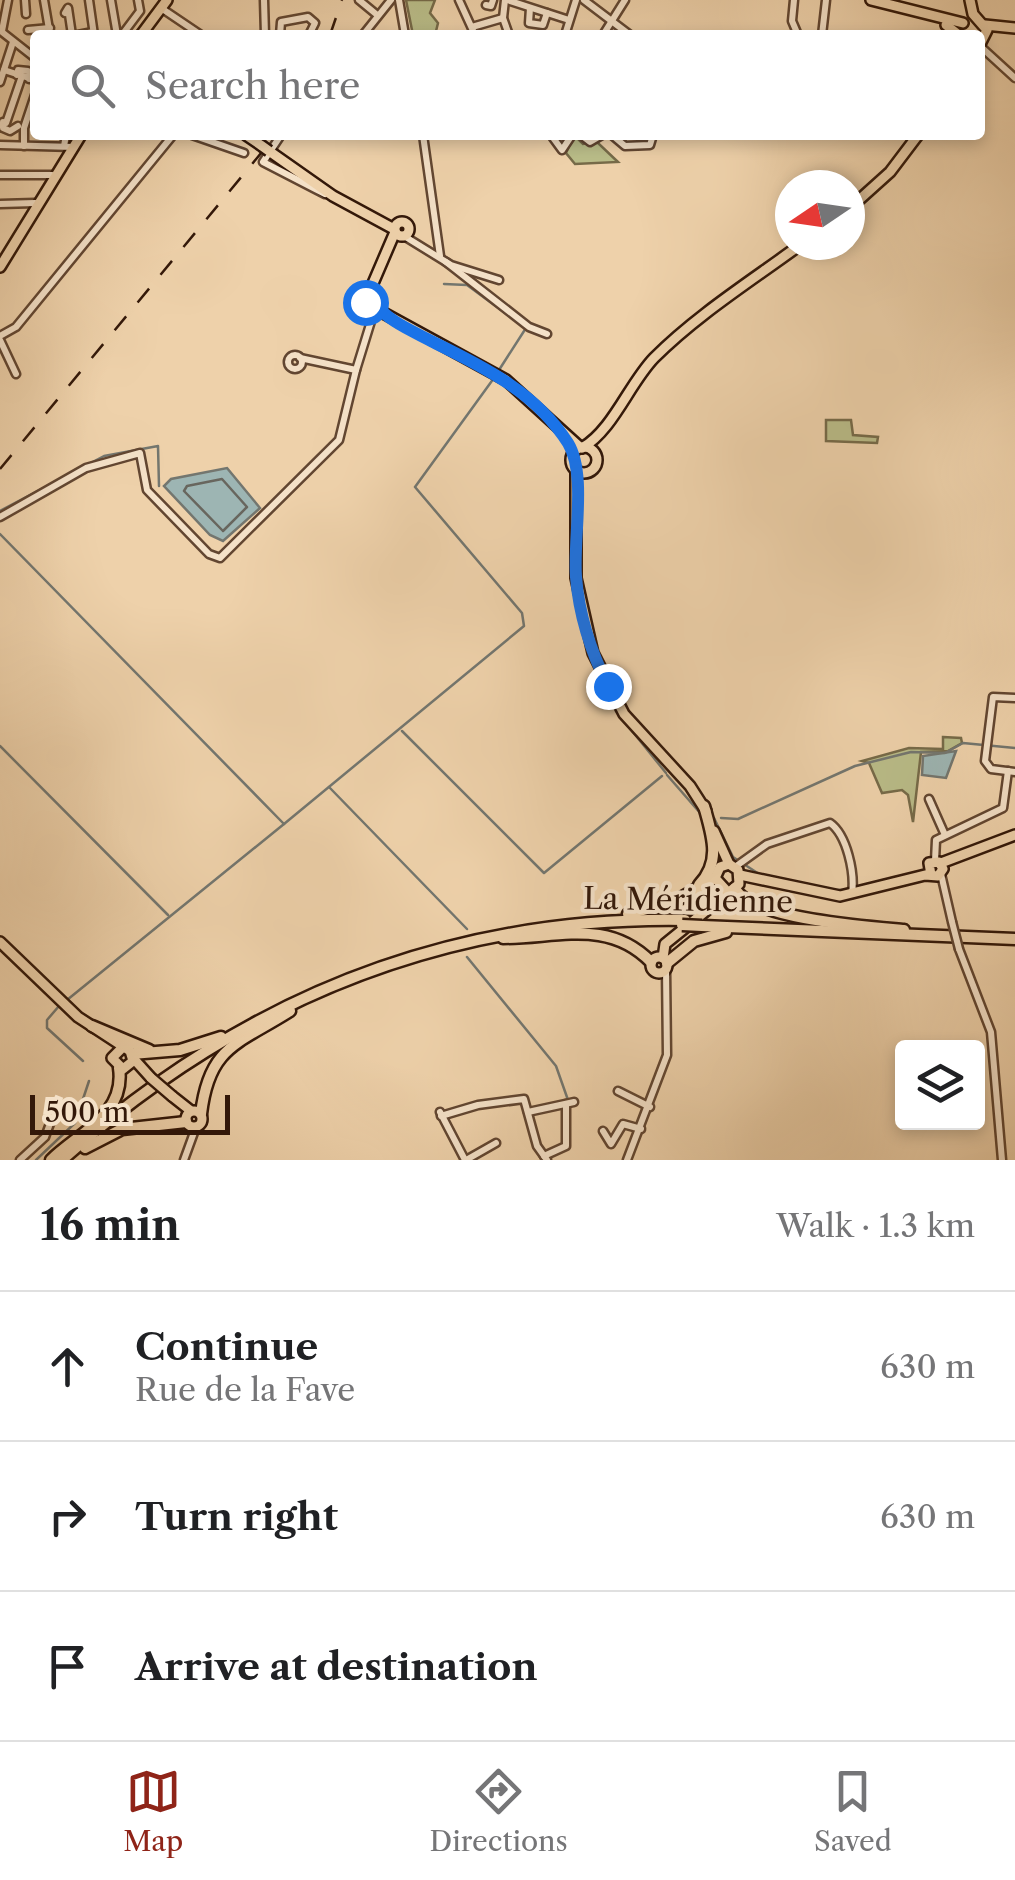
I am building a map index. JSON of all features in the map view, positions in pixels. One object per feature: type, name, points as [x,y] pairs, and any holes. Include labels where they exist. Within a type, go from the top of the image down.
[{"type":"highway","points":[[663,907],[699,885],[710,870],[714,849],[704,806]]},
{"type":"highway","points":[[501,936],[663,907],[731,875],[742,898],[768,908],[834,923],[920,932]]},
{"type":"highway","name":"La Méridienne","points":[[62,1160],[134,1104],[263,1018],[359,974],[501,936],[684,922],[1015,936]]},
{"type":"highway","name":"La Méridienne","points":[[703,923],[782,930],[1015,936]]},
{"type":"highway","points":[[501,936],[602,934],[632,944],[660,964],[694,941],[714,933],[782,930]]},
{"type":"highway","name":"La Méridienne","points":[[70,1160],[188,1071],[291,1010],[418,960],[501,936]]},
{"type":"highway","points":[[84,1149],[122,1129],[191,1119],[215,1062],[291,1010]]},
{"type":"highway","points":[[52,1160],[109,1112],[125,1058],[180,1050],[263,1018]]},
{"type":"highway","points":[[92,1026],[145,1048],[180,1050]]},
{"type":"highway","points":[[52,1160],[134,1104]]},
{"type":"main road","points":[[871,0],[974,30]]},
{"type":"main road","points":[[969,0],[978,30]]},
{"type":"main road","points":[[145,30],[164,6]]},
{"type":"main road","points":[[939,21],[952,30]]},
{"type":"main road","points":[[985,30],[1013,28]]},
{"type":"main road","points":[[0,267],[77,140]]},
{"type":"main road","points":[[253,140],[346,203],[400,231]]},
{"type":"main road","points":[[865,194],[890,172],[914,140]]},
{"type":"main road","points":[[316,184],[400,231]]},
{"type":"main road","points":[[400,231],[372,285],[371,311],[493,372],[549,418],[578,450],[595,454]]},
{"type":"main road","points":[[731,875],[704,806],[636,730],[600,670],[578,598],[576,470],[578,450],[607,421],[635,380],[668,345],[780,260]]},
{"type":"main road","points":[[578,513],[607,421]]},
{"type":"main road","points":[[576,470],[588,473]]},
{"type":"main road","points":[[731,875],[852,891],[937,871],[1015,834]]},
{"type":"main road","points":[[660,964],[663,942],[686,930],[708,909],[731,875]]},
{"type":"main road","points":[[0,942],[175,1099],[191,1119]]},
{"type":"street","points":[[0,82],[8,0]]},
{"type":"street","points":[[25,0],[26,14]]},
{"type":"street","points":[[44,0],[50,30]]},
{"type":"street","points":[[89,0],[93,30]]},
{"type":"street","points":[[111,0],[119,30]]},
{"type":"street","points":[[124,30],[140,11],[138,0]]},
{"type":"street","points":[[264,0],[265,30]]},
{"type":"street","points":[[360,0],[376,14]]},
{"type":"street","points":[[366,30],[391,0]]},
{"type":"street","points":[[399,0],[405,30]]},
{"type":"street","points":[[459,0],[474,30]]},
{"type":"street","points":[[507,30],[503,18],[506,0],[569,20]]},
{"type":"street","points":[[566,30],[576,0]]},
{"type":"street","points":[[584,0],[625,30]]},
{"type":"street","points":[[607,30],[625,0]]},
{"type":"street","points":[[794,0],[792,21],[796,30]]},
{"type":"street","points":[[823,30],[826,0]]},
{"type":"street","points":[[164,6],[195,30]]},
{"type":"street","points":[[530,8],[529,23],[543,25],[547,14]]},
{"type":"street","points":[[281,30],[282,21],[308,17],[314,23],[311,30]]},
{"type":"street","points":[[476,30],[503,18]]},
{"type":"street","points":[[4,35],[30,54]]},
{"type":"street","points":[[985,41],[1015,78]]},
{"type":"street","points":[[4,70],[26,78],[3,122],[30,128]]},
{"type":"street","points":[[24,146],[22,127],[30,109]]},
{"type":"street","points":[[0,259],[36,203],[45,180],[68,152],[67,140]]},
{"type":"street","points":[[16,374],[0,338],[16,327],[171,140]]},
{"type":"street","points":[[209,140],[244,153]]},
{"type":"street","points":[[278,140],[263,162],[368,211]]},
{"type":"street","points":[[424,140],[442,257],[529,328],[547,334]]},
{"type":"street","points":[[619,140],[628,146],[650,145],[652,140]]},
{"type":"street","points":[[0,146],[68,152]]},
{"type":"street","points":[[0,176],[45,180]]},
{"type":"street","points":[[0,204],[36,203]]},
{"type":"street","points":[[24,204],[30,212]]},
{"type":"street","points":[[400,231],[442,257],[499,280]]},
{"type":"street","points":[[0,517],[78,471],[136,452],[142,455],[144,482],[154,500],[209,554],[225,555],[339,440],[371,311]]},
{"type":"street","points":[[301,362],[356,370]]},
{"type":"street","points":[[1002,1160],[991,1032],[960,949],[937,871],[934,845],[945,836],[1000,812],[1011,771],[988,767],[993,697],[1015,698]]},
{"type":"street","points":[[929,799],[945,836]]},
{"type":"street","points":[[731,875],[767,844],[830,823],[837,828],[851,866],[852,891]]},
{"type":"street","points":[[627,1160],[667,1055],[666,991],[660,964]]},
{"type":"street","points":[[618,1091],[650,1107]]},
{"type":"street","points":[[496,1143],[465,1160],[440,1114],[524,1099],[528,1112],[545,1158],[566,1146],[570,1103],[528,1112]]},
{"type":"street","points":[[542,1110],[544,1119]]},
{"type":"street","points":[[20,1160],[45,1137],[54,1113]]},
{"type":"street","points":[[184,1160],[191,1119]]},
{"type":"street","points":[[603,1131],[613,1144],[625,1120],[640,1129]]},
{"type":"green space","points":[[406,0],[435,0],[430,13],[438,23],[436,30],[412,30]]},
{"type":"green space","points":[[572,140],[583,144],[597,142],[618,162],[575,164],[566,153]]},
{"type":"green space","points":[[826,420],[851,420],[853,435],[878,437],[877,443],[826,441]]},
{"type":"green space","points":[[943,737],[961,738],[962,743],[948,751],[921,752],[913,822],[908,795],[902,790],[882,793],[869,763],[862,761],[909,748],[943,749]]},
{"type":"water","points":[[227,468],[260,508],[223,541],[210,535],[164,486],[171,479]]},
{"type":"water","points":[[956,751],[946,778],[922,775],[923,756]]},
{"type":"waterway","points":[[444,284],[467,285],[520,324]]},
{"type":"waterway","points":[[499,370],[526,328]]},
{"type":"waterway","points":[[284,824],[524,626],[522,613],[415,487],[494,378]]},
{"type":"waterway","points":[[0,511],[104,456],[158,446],[159,486]]},
{"type":"waterway","points":[[0,534],[284,824],[67,1000]]},
{"type":"waterway","points":[[616,711],[666,773]]},
{"type":"waterway","points":[[402,731],[544,873],[662,776]]},
{"type":"waterway","points":[[721,818],[738,819],[855,766],[911,752],[945,753],[963,743],[1015,748]]},
{"type":"waterway","points":[[0,746],[168,915]]},
{"type":"waterway","points":[[667,775],[701,814]]},
{"type":"waterway","points":[[329,787],[467,929]]},
{"type":"waterway","points":[[714,818],[733,857],[759,874]]},
{"type":"waterway","points":[[830,890],[847,890]]},
{"type":"waterway","points":[[467,957],[556,1066],[568,1100]]},
{"type":"waterway","points":[[59,1006],[47,1020],[47,1028],[83,1061]]},
{"type":"waterway","points":[[36,1160],[75,1123],[89,1081]]},
{"type":"railway","points":[[332,30],[342,0]]},
{"type":"railway","points":[[0,469],[272,140]]},
{"type":"route","points":[[365,302],[374,302],[390,320],[506,380],[539,408],[567,441],[578,476],[578,598],[593,653],[608,686]]}]
